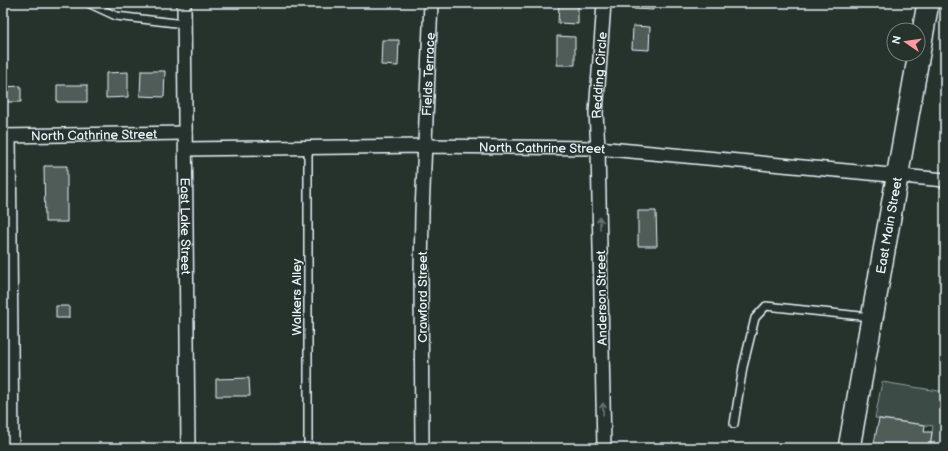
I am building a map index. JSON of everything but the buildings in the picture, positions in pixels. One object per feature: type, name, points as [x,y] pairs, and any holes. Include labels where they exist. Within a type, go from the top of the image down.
[{"type":"main road","name":"East Main Street","points":[[849,448],[928,3]]},
{"type":"street","name":"East Lake Street","points":[[184,3],[188,448]]},
{"type":"street","name":"Fields Terrace","points":[[425,146],[431,3]]},
{"type":"street","name":"Redding Circle","points":[[598,148],[596,113],[604,3]]},
{"type":"street","name":"North Cathrine Street","points":[[6,136],[185,133]]},
{"type":"street","points":[[6,136],[12,448]]},
{"type":"street","name":"North Cathrine Street","points":[[186,149],[425,146],[598,148],[945,180]]},
{"type":"street","name":"Crawford Street","points":[[422,448],[421,275],[425,146]]},
{"type":"street","name":"Anderson Street","points":[[598,148],[604,448]]},
{"type":"lane","points":[[88,3],[116,16],[184,24]]},
{"type":"lane","name":"Walkers Alley","points":[[308,147],[308,448]]},
{"type":"lane","points":[[734,424],[743,367],[754,318],[766,306],[872,318]]},
{"type":"shaded area","points":[[882,382],[945,392],[945,448],[930,448],[933,426],[875,418]]}]
